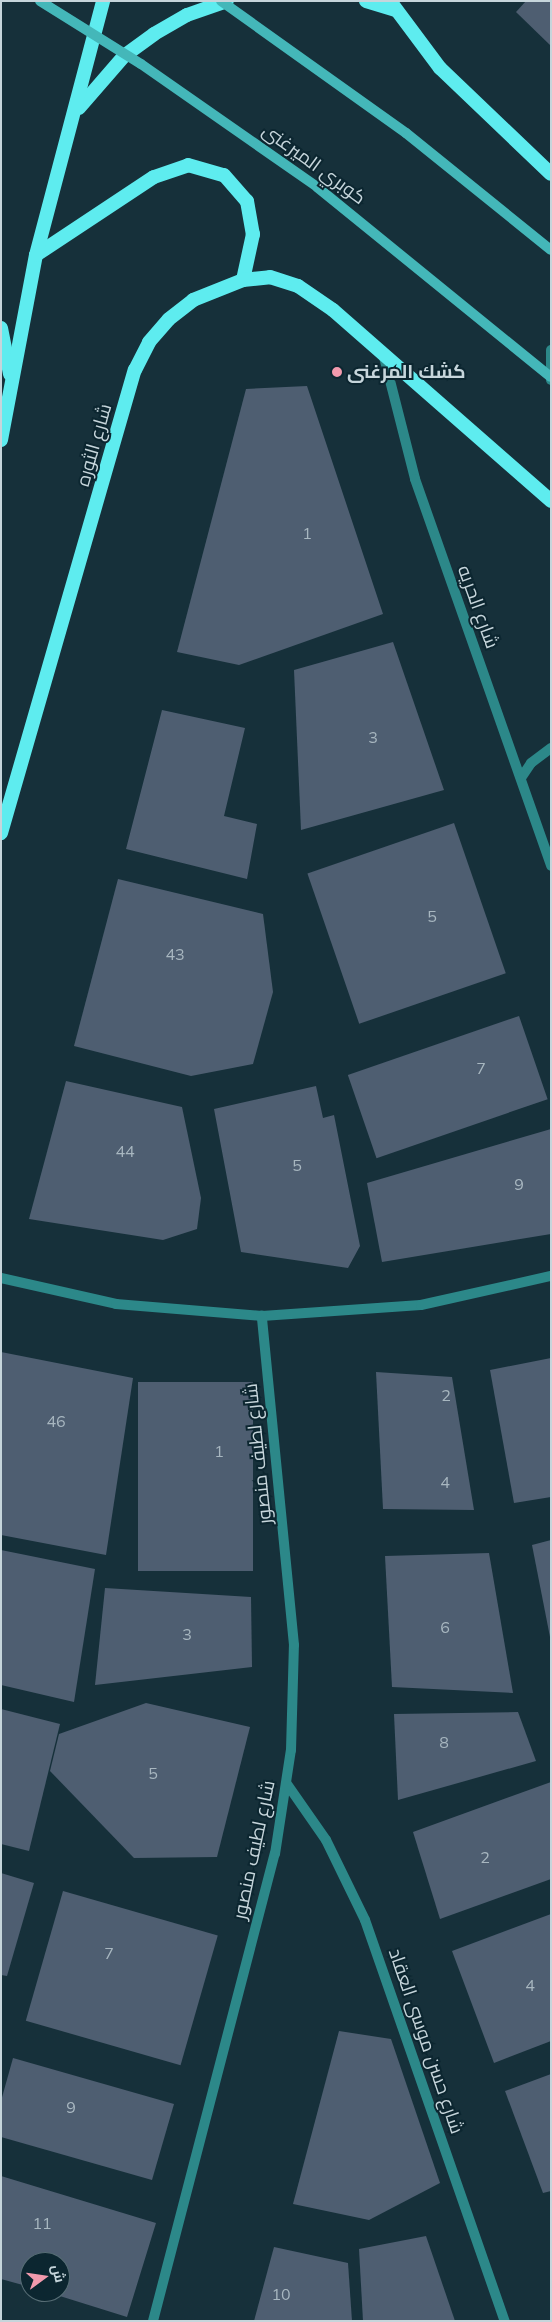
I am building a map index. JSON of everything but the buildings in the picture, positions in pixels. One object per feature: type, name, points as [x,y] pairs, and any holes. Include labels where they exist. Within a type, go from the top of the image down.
[{"type":"highway","points":[[1,440],[36,255],[76,113],[103,1]]},
{"type":"highway","points":[[76,113],[98,83],[154,34],[187,15],[227,1]]},
{"type":"highway","points":[[366,1],[393,6],[440,68],[551,174]]},
{"type":"highway","points":[[36,255],[154,177],[188,165],[224,175],[247,202],[253,234],[243,280]]},
{"type":"highway","name":"شارع الثوره","points":[[1,833],[135,370],[149,342],[169,319],[193,300],[243,280],[270,277],[298,286],[333,310],[384,357],[551,501]]},
{"type":"highway","points":[[1,328],[12,382]]},
{"type":"main road","name":"كوبري الميرغنى","points":[[40,1],[141,64],[317,187],[551,379]]},
{"type":"main road","points":[[221,1],[398,127],[551,250]]},
{"type":"street","points":[[551,350],[551,379]]},
{"type":"street","name":"شارع الحريه","points":[[384,357],[414,479],[551,866]]},
{"type":"street","points":[[521,778],[531,763],[551,748]]},
{"type":"street","points":[[1,1278],[116,1304],[262,1316],[421,1305],[551,1276]]},
{"type":"street","name":"شارع لطيف منصور","points":[[154,2321],[275,1854],[287,1784],[294,1715],[294,1645],[262,1316]]},
{"type":"street","name":"شارع حسن موسى العقاد","points":[[287,1784],[326,1840],[365,1920],[505,2321]]},
{"type":"place","name":"كشك المرغنى","points":[[337,372]]}]
